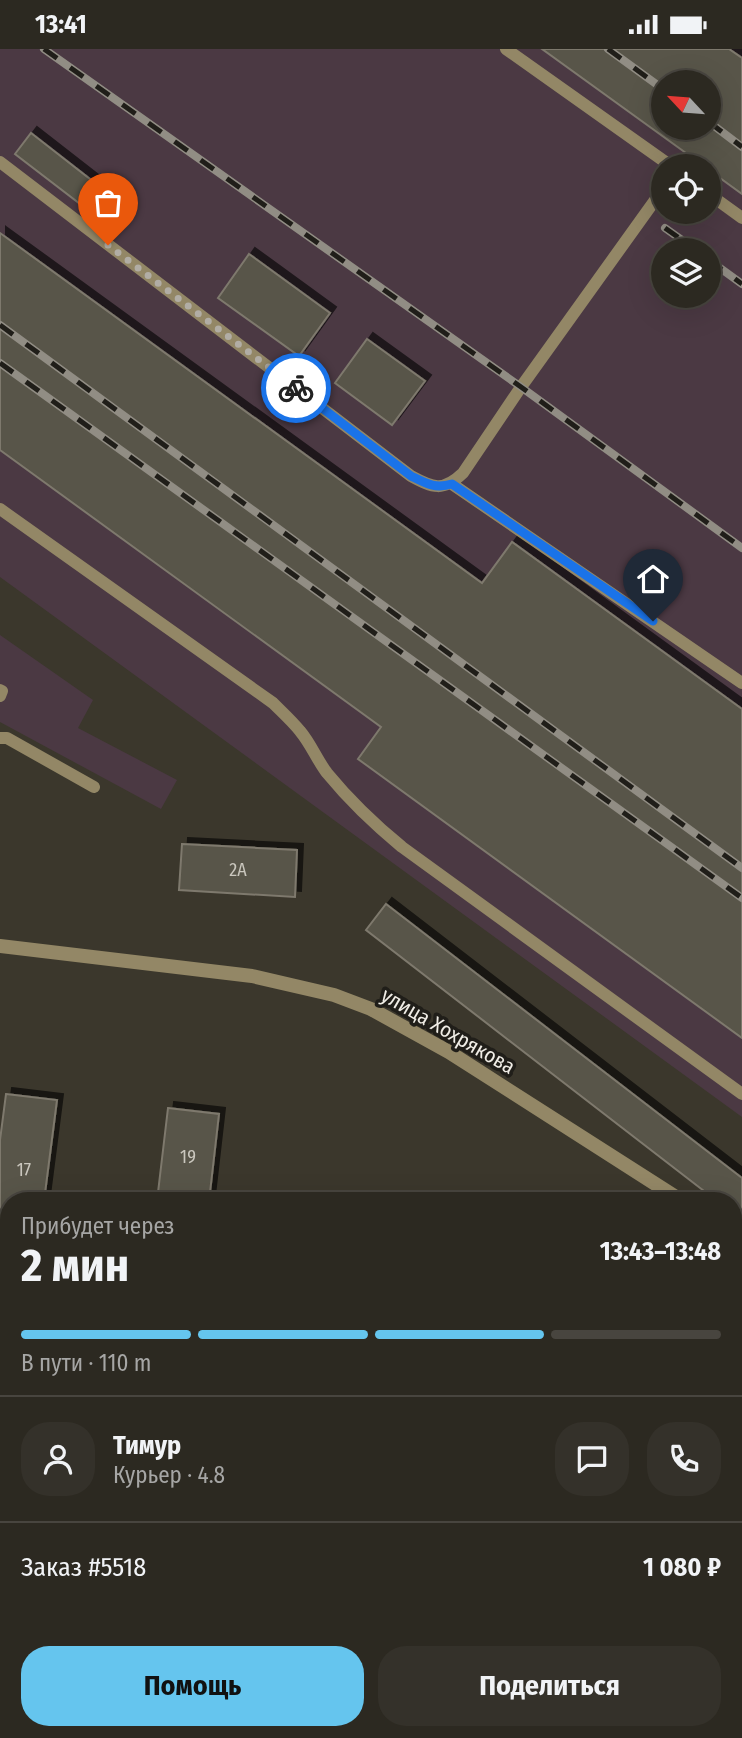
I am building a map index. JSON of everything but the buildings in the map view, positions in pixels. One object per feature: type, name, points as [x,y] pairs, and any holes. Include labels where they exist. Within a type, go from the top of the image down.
[{"type":"street","name":"улица Хохрякова","points":[[0,946],[252,976],[334,995],[371,1009],[449,1052],[668,1192]]},
{"type":"lane","points":[[506,49],[654,154]]},
{"type":"lane","points":[[0,162],[411,476],[441,487],[452,484],[463,474],[521,387],[651,206]]},
{"type":"lane","points":[[721,203],[742,218]]},
{"type":"lane","points":[[452,484],[742,683]]},
{"type":"lane","points":[[0,509],[273,703],[301,732],[325,770],[358,809],[402,847],[742,1094]]},
{"type":"lane","points":[[0,690],[0,696]]},
{"type":"lane","points":[[0,739],[7,738],[94,787]]},
{"type":"shaded area","points":[[0,49],[742,49],[742,1117],[0,577]]},
{"type":"shaded area","points":[[0,635],[93,700],[78,728],[177,780],[161,809],[0,722]]},
{"type":"railway","points":[[44,49],[521,387],[742,548]]},
{"type":"railway","points":[[608,49],[651,80]]},
{"type":"railway","points":[[721,131],[742,147]]},
{"type":"railway","points":[[665,228],[679,238]]},
{"type":"railway","points":[[721,269],[742,284]]},
{"type":"railway","points":[[0,325],[742,868]]},
{"type":"railway","points":[[0,363],[742,898]]},
{"type":"way so far","points":[[108,245],[296,388]]},
{"type":"route","points":[[296,388],[411,476],[441,487],[452,484],[653,621]]}]
